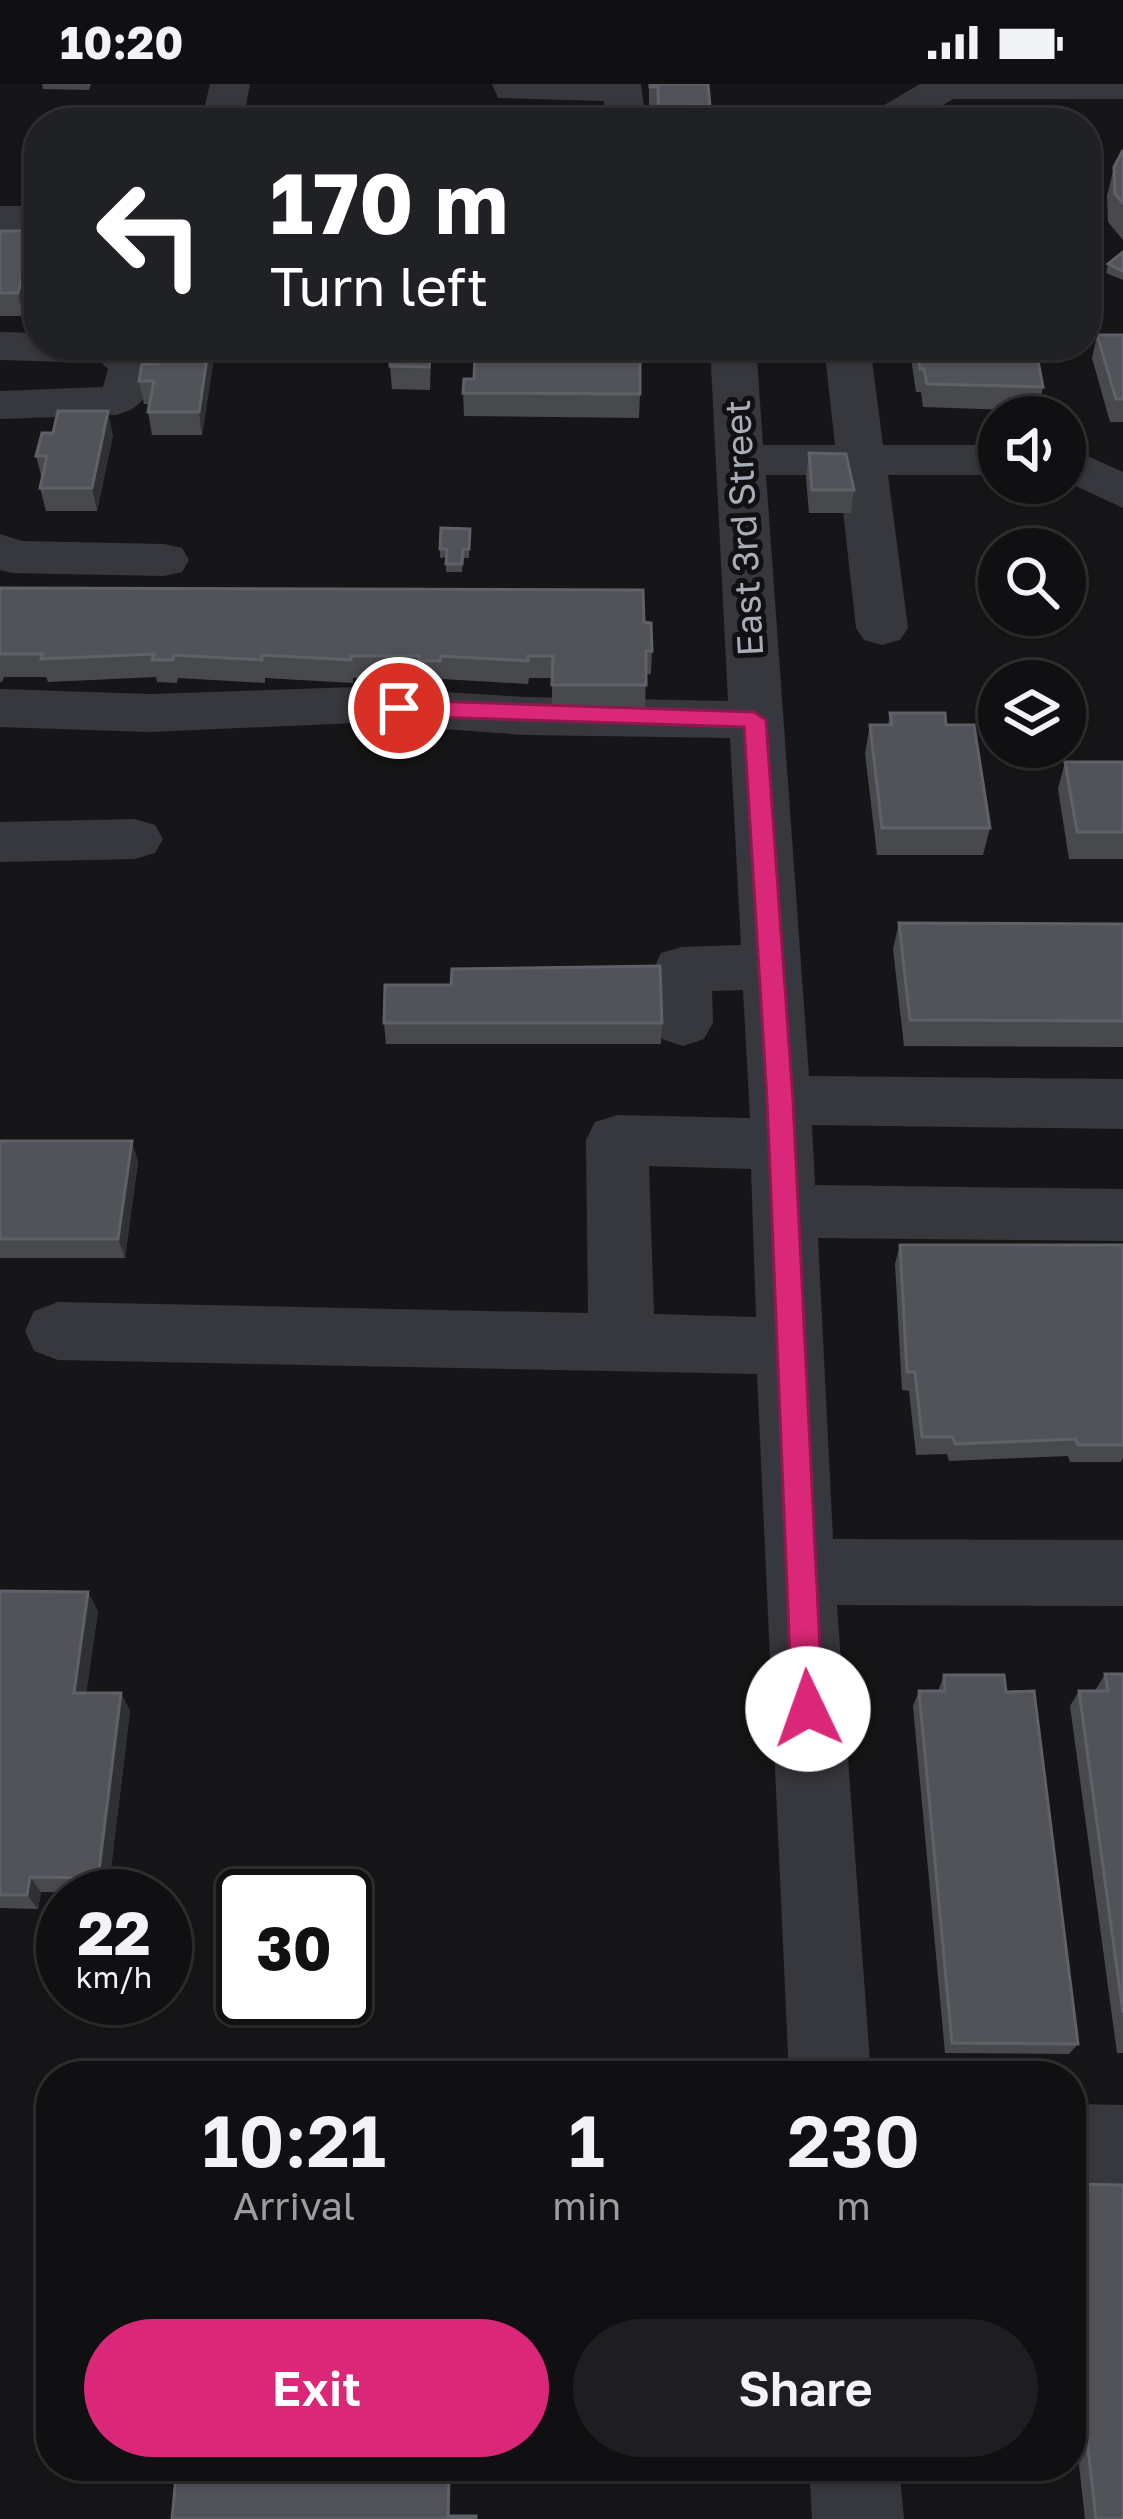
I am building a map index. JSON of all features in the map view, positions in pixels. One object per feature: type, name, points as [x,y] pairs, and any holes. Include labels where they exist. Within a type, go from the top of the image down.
[{"type":"street","points":[[512,84],[512,88],[624,89],[625,108]]},
{"type":"street","points":[[909,108],[944,87],[1123,87]]},
{"type":"street","points":[[0,405],[116,401],[125,393],[132,367],[125,360]]},
{"type":"street","name":"East 3rd Street","points":[[734,360],[781,1122],[799,1571],[829,2061]]},
{"type":"street","points":[[850,360],[882,628]]},
{"type":"street","points":[[737,460],[978,460]]},
{"type":"street","points":[[1086,472],[1123,492]]},
{"type":"street","points":[[0,550],[12,557],[164,560]]},
{"type":"street","points":[[0,708],[149,713],[357,705],[526,716],[754,720]]},
{"type":"street","points":[[0,842],[135,839]]},
{"type":"street","points":[[683,1023],[682,969],[771,967]]},
{"type":"street","points":[[622,1344],[617,1140],[781,1122],[1123,1104]]},
{"type":"street","points":[[785,1211],[1123,1215]]},
{"type":"street","points":[[58,1331],[790,1346]]},
{"type":"street","points":[[799,1571],[1123,1573]]},
{"type":"street","points":[[1086,2146],[1123,2147]]},
{"type":"street","points":[[855,2481],[857,2519]]},
{"type":"building","points":[[708,84],[710,106],[659,108],[658,87],[650,87]]},
{"type":"building","points":[[1123,150],[1123,203],[1115,194],[1114,167]]},
{"type":"building","points":[[0,231],[24,231],[24,270],[18,293],[0,293]]},
{"type":"building","points":[[1123,252],[1123,271],[1108,264]]},
{"type":"building","points":[[1101,335],[1123,335],[1123,399],[1116,399]]},
{"type":"building","points":[[159,360],[207,360],[199,412],[148,412],[154,381],[139,381],[142,364],[158,364]]},
{"type":"building","points":[[390,360],[430,360],[429,367],[390,366]]},
{"type":"building","points":[[475,360],[640,360],[640,394],[463,393],[464,379],[474,379]]},
{"type":"building","points":[[918,360],[1038,360],[1043,387],[927,384],[924,369]]},
{"type":"building","points":[[58,411],[108,411],[92,488],[40,488],[47,456],[36,456],[42,433],[53,433]]},
{"type":"building","points":[[809,453],[846,454],[854,490],[812,490]]},
{"type":"building","points":[[441,528],[470,529],[462,564],[446,564],[447,549],[440,549]]},
{"type":"building","points":[[0,588],[643,590],[644,622],[651,623],[652,651],[646,651],[646,685],[552,685],[553,656],[528,656],[528,661],[262,655],[262,660],[174,655],[173,660],[152,660],[154,654],[41,659],[43,654],[0,654]]},
{"type":"building","points":[[890,713],[945,713],[946,725],[974,725],[990,828],[882,828],[870,725],[892,725]]},
{"type":"building","points":[[1086,762],[1123,762],[1123,832],[1077,832],[1066,768],[1086,768]]},
{"type":"building","points":[[899,923],[1123,924],[1123,1021],[910,1020]]},
{"type":"building","points":[[660,966],[662,1023],[384,1023],[385,985],[451,985],[452,969]]},
{"type":"building","points":[[0,1141],[132,1141],[118,1239],[0,1239]]},
{"type":"building","points":[[900,1245],[1123,1245],[1123,1445],[1078,1445],[1076,1439],[955,1444],[953,1437],[922,1437],[915,1372],[907,1372]]},
{"type":"building","points":[[0,1591],[88,1592],[74,1693],[121,1693],[99,1869],[36,1869],[27,1895],[0,1895]]},
{"type":"building","points":[[1105,1674],[1123,1674],[1123,2013],[1079,1691],[1108,1691]]},
{"type":"building","points":[[944,1675],[1004,1675],[1006,1692],[1034,1691],[1078,2044],[952,2043],[919,1691],[945,1691]]},
{"type":"building","points":[[1086,2184],[1123,2185],[1123,2519],[1096,2519],[1086,2430]]},
{"type":"building","points":[[176,2481],[449,2481],[448,2516],[476,2516],[476,2519],[172,2519]]},
{"type":"route","points":[[399,708],[526,716],[754,720],[780,1100],[808,1709]]}]
